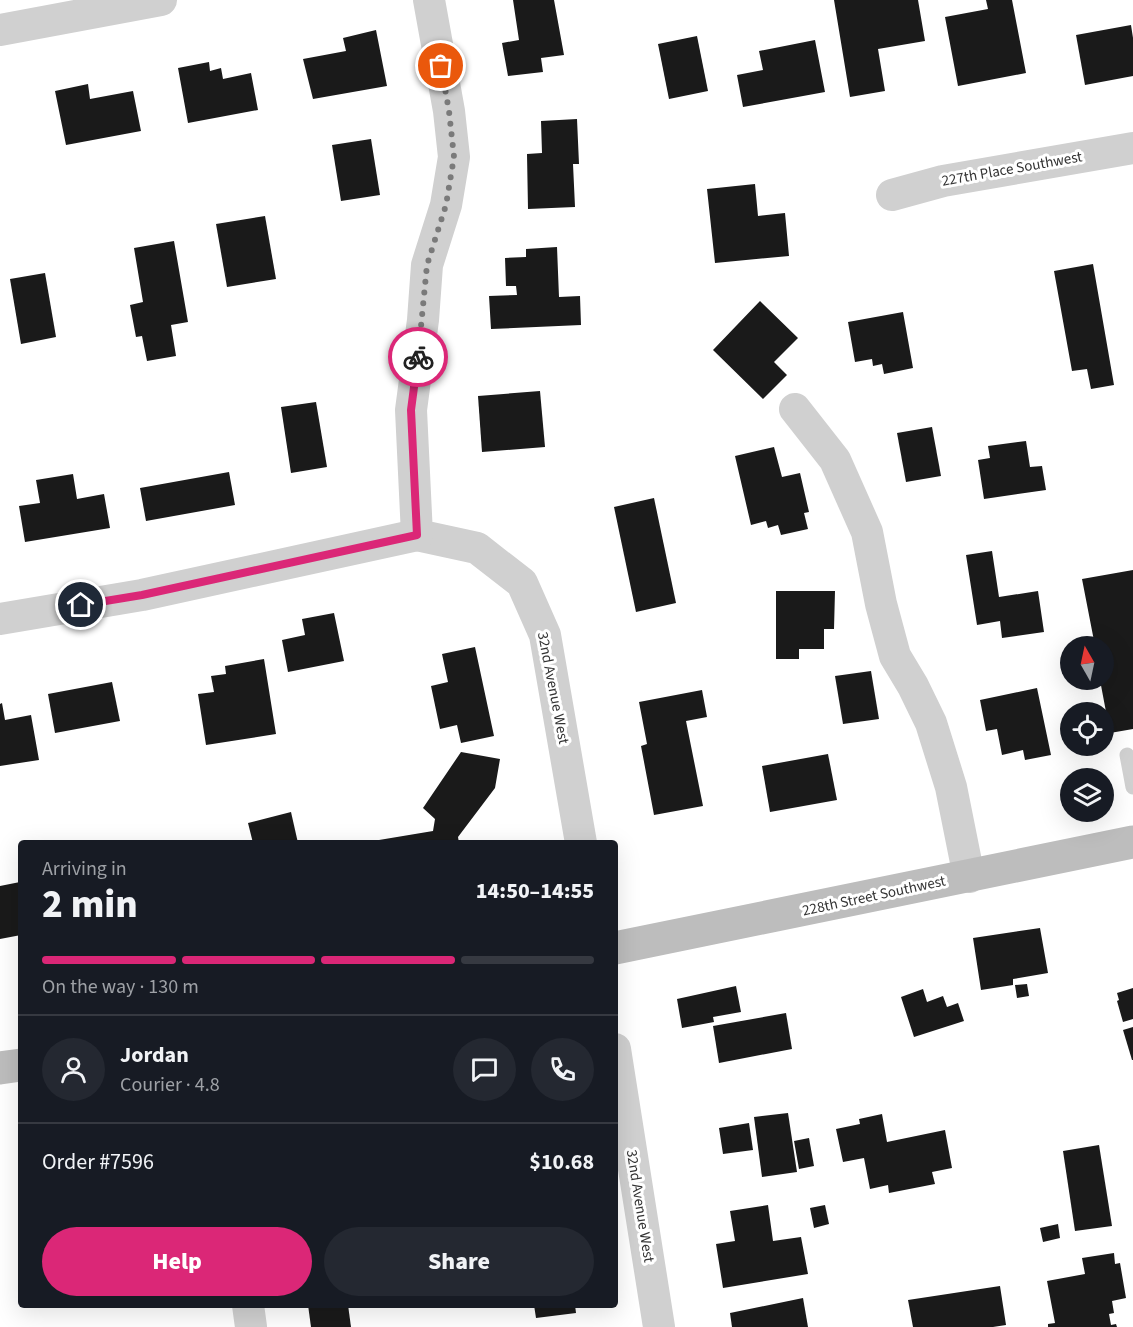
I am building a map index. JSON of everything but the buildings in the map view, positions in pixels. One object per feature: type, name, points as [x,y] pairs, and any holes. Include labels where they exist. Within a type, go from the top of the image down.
[{"type":"main road","name":"228th Street Southwest","points":[[618,947],[1133,842]]},
{"type":"main road","points":[[0,1068],[18,1065]]},
{"type":"street","points":[[0,30],[161,0]]},
{"type":"street","points":[[0,619],[142,595],[417,535],[411,410],[423,320],[427,265],[446,205],[454,157],[449,111],[429,0]]},
{"type":"street","name":"227th Place Southwest","points":[[892,195],[942,181],[1133,148]]},
{"type":"street","points":[[795,409],[835,460],[867,532],[881,604],[895,656],[931,723],[951,787],[969,877]]},
{"type":"street","name":"32nd Avenue West","points":[[417,535],[477,548],[522,583],[545,635],[580,840]]},
{"type":"street","name":"32nd Avenue West","points":[[618,1068],[659,1327]]},
{"type":"street","points":[[248,1308],[251,1327]]},
{"type":"lane","points":[[1127,755],[1133,787]]},
{"type":"way so far","points":[[418,357],[427,265],[446,205],[454,157],[441,66]]},
{"type":"route","points":[[81,605],[142,595],[417,535],[411,410],[418,357]]}]
